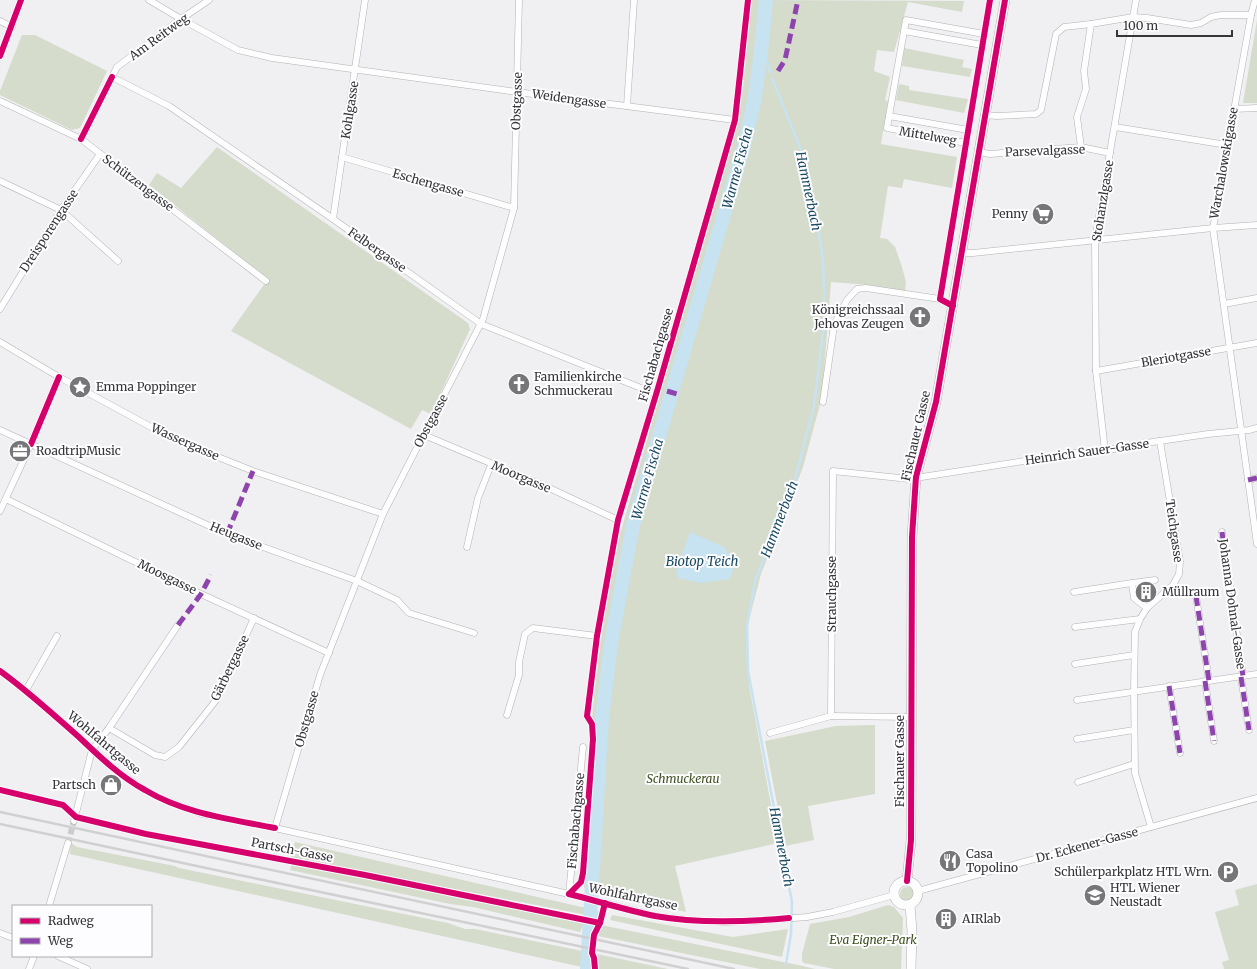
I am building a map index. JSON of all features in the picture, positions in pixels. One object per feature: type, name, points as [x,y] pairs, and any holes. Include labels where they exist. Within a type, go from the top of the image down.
[{"type":"main road","name":"Fischauer Gasse","points":[[907,881],[911,840],[912,537],[916,477],[936,402],[1005,0]]},
{"type":"main road","points":[[910,905],[905,905],[898,902],[894,895],[894,891],[898,885],[907,881],[914,884],[918,891],[916,898],[910,905],[912,931],[911,969]]},
{"type":"street","points":[[0,56],[21,0]]},
{"type":"street","name":"Weidengasse","points":[[149,0],[238,50],[272,58],[735,120]]},
{"type":"street","name":"Am Reitweg","points":[[112,77],[117,67],[181,19],[210,0]]},
{"type":"street","name":"Kohlgasse","points":[[333,219],[356,70],[365,0]]},
{"type":"street","name":"Obstgasse","points":[[275,828],[320,675],[383,514],[482,324],[514,208],[519,0]]},
{"type":"street","points":[[627,106],[634,0]]},
{"type":"street","name":"Fischabachgasse","points":[[587,716],[597,636],[618,520],[735,120],[748,0]]},
{"type":"street","points":[[940,299],[990,0]]},
{"type":"street","name":"Stohanzlgasse","points":[[1106,451],[1096,371],[1095,240],[1136,0]]},
{"type":"street","name":"Warchalowskigasse","points":[[1255,0],[1227,144],[1213,228],[1257,544]]},
{"type":"street","points":[[985,115],[997,116],[1036,114],[1041,110],[1056,34],[1064,27],[1133,17],[1191,25],[1201,23],[1211,17],[1221,15],[1251,15]]},
{"type":"street","points":[[889,116],[906,20],[984,34]]},
{"type":"street","points":[[0,21],[12,27]]},
{"type":"street","points":[[1081,147],[1077,117],[1086,89],[1084,71],[1091,24]]},
{"type":"street","points":[[904,31],[982,45]]},
{"type":"street","name":"Felbergasse","points":[[112,77],[169,106],[482,324],[656,394]]},
{"type":"street","name":"Schützengasse","points":[[0,101],[81,139],[266,281]]},
{"type":"street","points":[[1234,110],[1257,108]]},
{"type":"street","name":"Mittelweg","points":[[966,143],[887,128],[889,116],[968,130]]},
{"type":"street","points":[[1115,127],[1227,144]]},
{"type":"street","name":"Parsevalgasse","points":[[979,152],[990,154],[1081,147],[1110,153]]},
{"type":"street","name":"Dreisporengasse","points":[[0,308],[61,210],[100,154]]},
{"type":"street","name":"Eschengasse","points":[[342,157],[514,208]]},
{"type":"street","points":[[0,181],[61,210],[118,261]]},
{"type":"street","points":[[962,253],[1257,225]]},
{"type":"street","points":[[823,402],[834,325],[848,300],[857,289],[866,288],[940,299],[953,306]]},
{"type":"street","points":[[1224,304],[1257,298]]},
{"type":"street","name":"Wassergasse","points":[[0,342],[59,377],[173,438],[253,470],[383,514]]},
{"type":"street","name":"Bleriotgasse","points":[[1096,371],[1257,343]]},
{"type":"street","name":"Heinrich Sauer-Gasse","points":[[832,471],[908,479],[1082,452],[1106,451],[1160,441],[1257,428]]},
{"type":"street","name":"Heugasse","points":[[0,430],[227,534],[357,581],[396,600],[409,613],[474,633]]},
{"type":"street","name":"Moorgasse","points":[[424,435],[491,465],[547,487],[618,520]]},
{"type":"street","name":"Teichgasse","points":[[1151,827],[1135,773],[1134,764],[1135,632],[1140,619],[1147,608],[1172,585],[1179,574],[1180,562],[1160,441]]},
{"type":"street","points":[[0,511],[31,444]]},
{"type":"street","points":[[467,547],[478,498],[491,465]]},
{"type":"street","name":"Strauchgasse","points":[[831,716],[832,471]]},
{"type":"street","points":[[1248,480],[1257,478]]},
{"type":"street","name":"Moosgasse","points":[[6,499],[329,653]]},
{"type":"street","name":"Johanna Dohnal-Gasse","points":[[1222,532],[1249,730]]},
{"type":"street","points":[[1074,592],[1155,580]]},
{"type":"street","points":[[1132,583],[1134,598],[1147,608]]},
{"type":"street","points":[[1196,596],[1214,741]]},
{"type":"street","name":"Gärbergasse","points":[[109,728],[155,755],[165,757],[179,747],[217,699],[254,618]]},
{"type":"street","points":[[1075,627],[1140,619]]},
{"type":"street","points":[[74,822],[92,750],[109,728],[178,625]]},
{"type":"street","points":[[507,715],[519,676],[519,662],[525,634],[533,628],[597,636]]},
{"type":"street","points":[[26,690],[57,636]]},
{"type":"street","points":[[1075,664],[1134,655]]},
{"type":"street","name":"Wohlfahrtgasse","points":[[0,671],[26,690],[119,773],[160,798],[202,814],[275,828],[569,894],[655,916],[689,920],[724,922],[798,918],[833,912],[894,895]]},
{"type":"street","name":"Johanna Dohnal-Gasse","points":[[1077,700],[1257,674]]},
{"type":"street","points":[[1169,686],[1180,753]]},
{"type":"street","points":[[770,733],[831,716],[911,717]]},
{"type":"street","points":[[1077,739],[1134,730]]},
{"type":"street","name":"Fischabachgasse","points":[[569,894],[583,747]]},
{"type":"street","points":[[1078,782],[1134,764]]},
{"type":"street","name":"Dr. Eckener-Gasse","points":[[918,891],[1257,798]]},
{"type":"street","points":[[49,905],[68,843]]},
{"type":"street","points":[[0,933],[12,938]]},
{"type":"street","points":[[29,969],[34,957]]},
{"type":"street","points":[[60,957],[87,969]]},
{"type":"green space","name":"Schmuckerau","points":[[751,0],[964,1],[962,12],[908,2],[894,52],[877,50],[874,71],[890,77],[885,100],[888,101],[881,144],[957,157],[952,188],[904,179],[902,188],[888,186],[880,238],[887,239],[895,247],[906,282],[905,291],[869,285],[831,282],[822,397],[803,467],[761,574],[748,624],[749,685],[778,843],[675,866],[686,912],[584,888],[595,723],[592,719],[603,628],[619,538],[737,125],[743,88]]},
{"type":"green space","points":[[1257,20],[1257,103],[1243,103]]},
{"type":"green space","points":[[22,35],[35,35],[107,71],[80,128],[72,130],[0,95],[0,91]]},
{"type":"green space","points":[[904,48],[964,60],[962,67],[972,69],[970,77],[902,66]]},
{"type":"green space","points":[[899,84],[909,86],[909,90],[968,99],[964,113],[896,100]]},
{"type":"green space","points":[[217,147],[468,323],[470,329],[431,414],[422,410],[411,429],[231,331],[268,279],[149,185],[157,173],[181,188]]},
{"type":"green space","points":[[875,725],[875,794],[808,806],[814,840],[785,846],[765,741],[836,726]]},
{"type":"green space","points":[[295,842],[599,911],[597,917],[291,857]]},
{"type":"green space","points":[[71,843],[77,847],[448,923],[465,929],[475,929],[587,952],[582,967],[70,854]]},
{"type":"green space","points":[[292,864],[374,879],[584,923],[580,932],[473,907],[450,904],[290,870]]},
{"type":"green space","points":[[1257,884],[1257,969],[1224,969],[1222,962],[1229,960],[1215,912],[1239,905],[1235,890]]},
{"type":"green space","points":[[904,887],[910,887],[914,891],[914,897],[910,901],[904,901],[900,897],[900,891]]},
{"type":"green space","name":"Eva Eigner-Park","points":[[888,905],[894,907],[903,918],[901,969],[834,969],[804,963],[802,961],[802,954],[810,924],[849,917]]},
{"type":"green space","points":[[612,915],[733,937],[788,929],[782,957],[610,920]]},
{"type":"green space","points":[[601,925],[815,969],[760,969],[598,936]]},
{"type":"green space","points":[[597,954],[668,969],[595,969]]},
{"type":"water","name":"Biotop Teich","points":[[690,532],[724,547],[730,556],[733,571],[729,579],[701,583],[678,578],[676,571]]},
{"type":"waterway","name":"Warme Fischa","points":[[587,969],[602,718],[612,637],[633,525],[744,146],[755,97],[766,0]]},
{"type":"waterway","name":"Hammerbach","points":[[762,42],[770,72]]},
{"type":"waterway","name":"Hammerbach","points":[[772,78],[801,150],[816,213],[823,261],[825,315],[814,406],[795,480],[755,581],[747,626],[748,671],[792,902],[791,934],[786,964]]},
{"type":"tunnel","points":[[68,843],[74,821]]},
{"type":"railway","points":[[0,812],[734,969]]},
{"type":"railway","points":[[0,824],[688,969]]},
{"type":"marked path","points":[[778,71],[785,60],[798,0]]},
{"type":"marked path","points":[[667,391],[677,394]]},
{"type":"marked path","points":[[227,534],[253,471]]},
{"type":"marked path","points":[[1248,480],[1257,478]]},
{"type":"marked path","points":[[1222,532],[1243,676]]},
{"type":"marked path","points":[[178,625],[201,594],[211,575]]},
{"type":"marked path","points":[[1196,596],[1209,681]]},
{"type":"marked path","points":[[1241,677],[1249,730]]},
{"type":"marked path","points":[[1205,681],[1214,741]]},
{"type":"marked path","points":[[1169,686],[1180,753]]},
{"type":"cycle path","points":[[0,56],[21,0]]},
{"type":"cycle path","points":[[569,894],[581,882],[583,873],[593,739],[592,724],[587,716],[597,636],[618,520],[658,388],[735,120],[748,0]]},
{"type":"cycle path","points":[[953,306],[940,299],[990,0]]},
{"type":"cycle path","points":[[907,881],[911,840],[912,537],[916,477],[936,402],[1005,0]]},
{"type":"cycle path","points":[[81,139],[112,77]]},
{"type":"cycle path","points":[[31,444],[59,377]]},
{"type":"cycle path","points":[[0,671],[42,704],[112,767],[145,790],[176,805],[208,815],[275,828]]},
{"type":"cycle path","name":"Partsch-Gasse","points":[[0,790],[63,805],[76,817],[146,834],[365,875],[600,923]]},
{"type":"cycle path","points":[[569,894],[644,914],[672,919],[722,922],[789,918]]},
{"type":"cycle path","points":[[595,969],[592,953],[594,935],[600,923],[605,903]]},
{"type":"place","name":"Penny","points":[[1043,214]]},
{"type":"place","name":"Königreichssaal Jehovas Zeugen","points":[[920,317]]},
{"type":"place","name":"Familienkirche Schmuckerau","points":[[519,384]]},
{"type":"place","name":"Emma Poppinger","points":[[80,387]]},
{"type":"place","name":"RoadtripMusic","points":[[20,451]]},
{"type":"place","name":"Müllraum","points":[[1146,592]]},
{"type":"place","name":"Partsch","points":[[111,785]]},
{"type":"place","name":"Casa Topolino","points":[[950,861]]},
{"type":"place","name":"Schülerparkplatz HTL Wrn.","points":[[1228,872]]},
{"type":"place","name":"HTL Wiener Neustadt","points":[[1095,895]]},
{"type":"place","name":"AIRlab","points":[[946,919]]}]
